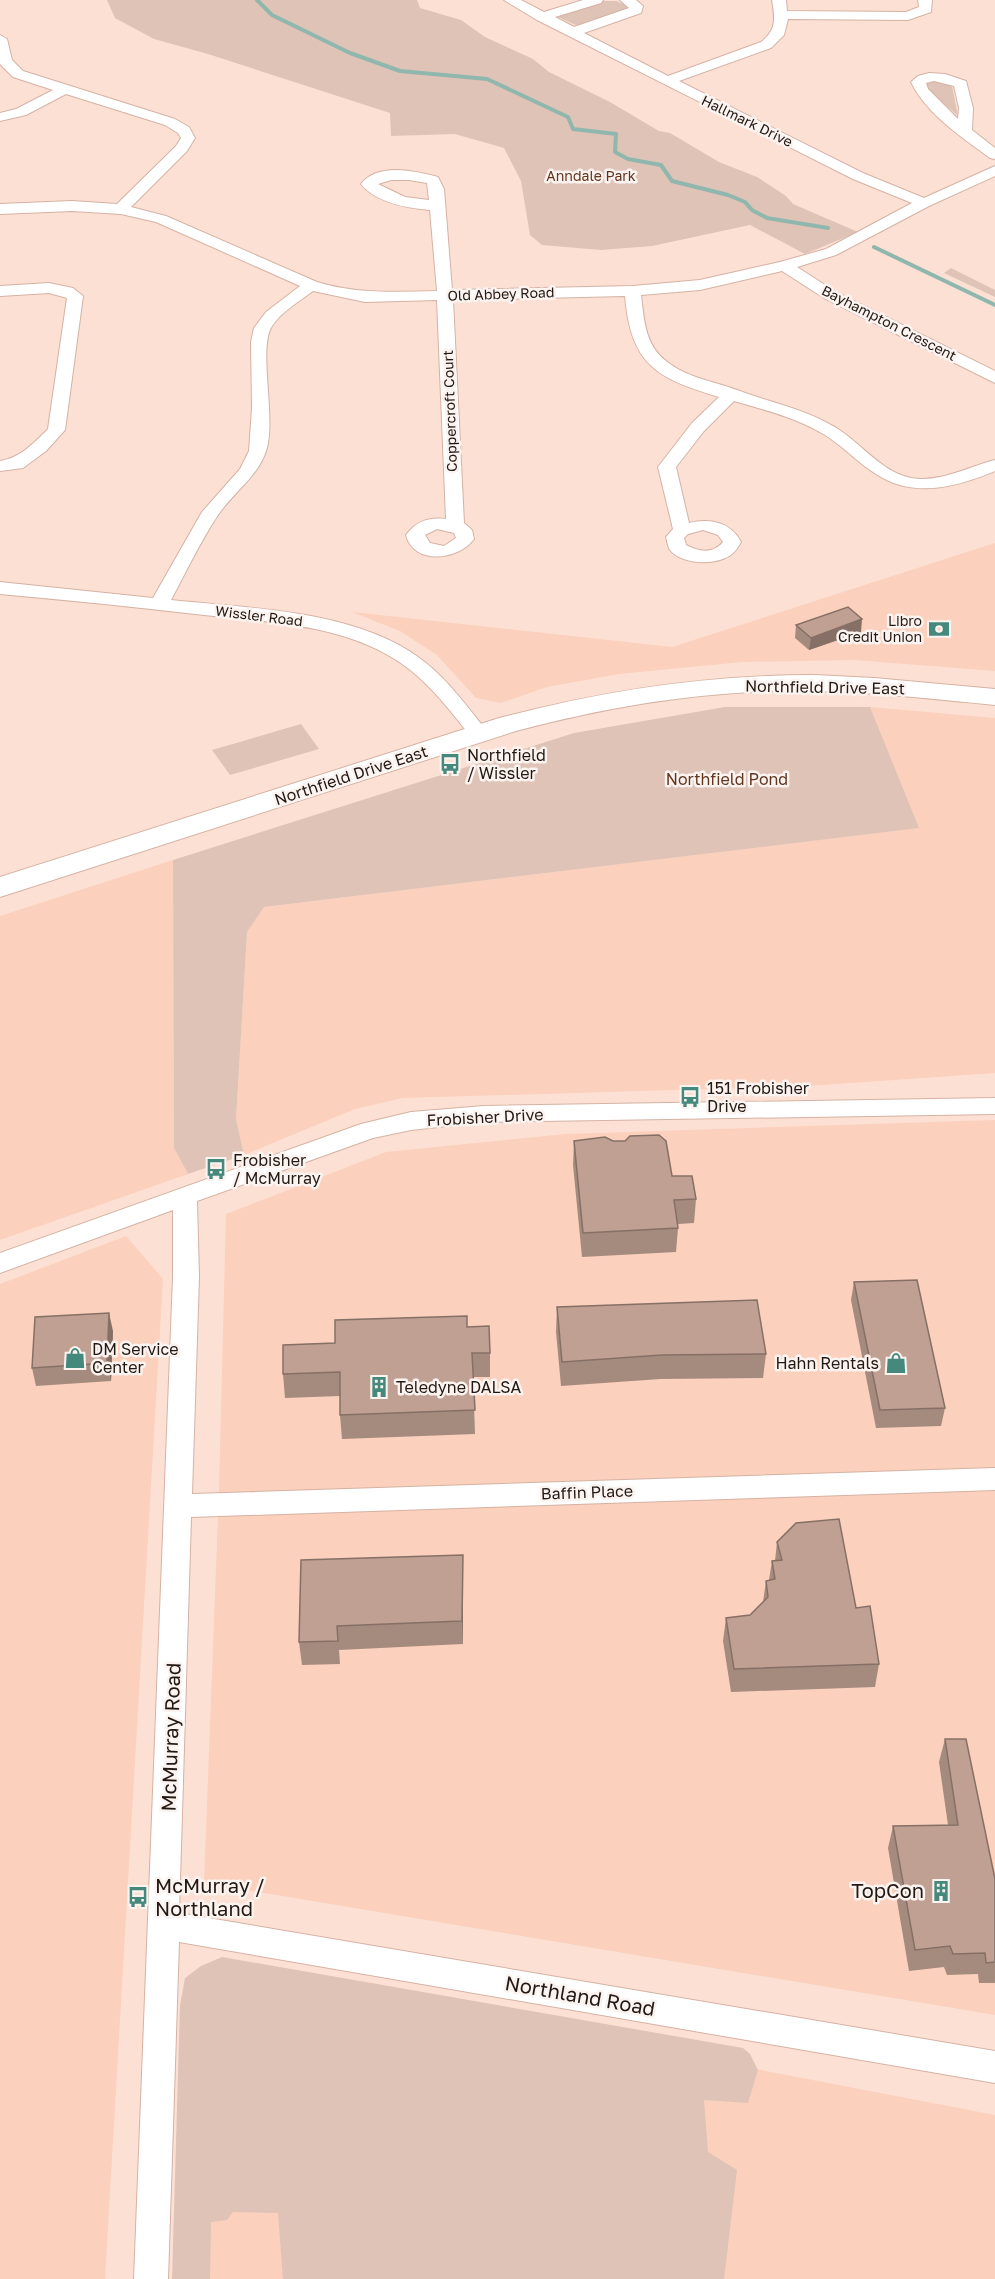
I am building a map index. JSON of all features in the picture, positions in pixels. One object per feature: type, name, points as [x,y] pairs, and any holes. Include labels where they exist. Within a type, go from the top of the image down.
[{"type":"main road","name":"Northfield Drive East","points":[[0,887],[478,734],[552,712],[614,699],[665,691],[755,683],[889,686],[995,697]]},
{"type":"street","name":"Hallmark Drive","points":[[511,0],[858,176],[924,203]]},
{"type":"street","points":[[542,17],[596,0]]},
{"type":"street","points":[[574,32],[636,10],[636,6],[627,0]]},
{"type":"street","points":[[667,81],[766,45],[777,36],[783,26],[779,0]]},
{"type":"street","points":[[781,15],[908,16],[926,9],[925,0]]},
{"type":"street","points":[[0,39],[5,62],[13,77],[170,122],[184,130],[188,138],[182,148],[121,209]]},
{"type":"street","points":[[0,117],[21,112],[63,90]]},
{"type":"street","points":[[965,132],[995,155]]},
{"type":"street","name":"Old Abbey Road","points":[[0,209],[72,206],[121,209],[161,219],[311,285],[333,292],[365,297],[633,291],[700,285],[784,266],[831,252],[924,203],[995,170]]},
{"type":"street","name":"Coppercroft Court","points":[[437,205],[445,296],[455,525]]},
{"type":"street","name":"Bayhampton Crescent","points":[[784,266],[831,295],[995,378]]},
{"type":"street","points":[[159,604],[211,512],[248,471],[258,451],[262,328],[272,315],[311,285]]},
{"type":"street","points":[[0,291],[52,289],[68,291],[75,296],[56,430],[40,447],[17,464],[0,466]]},
{"type":"street","points":[[633,291],[639,336],[648,353],[663,367],[688,381],[776,406],[803,417],[840,436],[879,469],[909,482],[928,484],[946,481],[995,465]]},
{"type":"street","points":[[681,530],[667,468],[698,427],[732,394]]},
{"type":"street","name":"Wissler Road","points":[[0,588],[304,621],[346,631],[378,642],[417,666],[462,712],[478,734]]},
{"type":"street","name":"Frobisher Drive","points":[[0,1263],[369,1130],[411,1120],[484,1114],[995,1106]]},
{"type":"street","name":"McMurray Road","points":[[151,2279],[186,1277],[185,1195]]},
{"type":"street","name":"Baffin Place","points":[[178,1506],[995,1479]]},
{"type":"street","name":"Northland Road","points":[[165,1925],[995,2067]]},
{"type":"shaded area","points":[[995,543],[995,671],[854,660],[742,662],[619,674],[547,687],[501,703],[476,698],[437,655],[400,631],[352,612],[672,647]]},
{"type":"shaded area","points":[[870,707],[995,718],[995,1073],[808,1086],[403,1098],[355,1109],[244,1155],[236,1120],[247,932],[264,907],[918,828]]},
{"type":"shaded area","points":[[173,860],[174,1148],[188,1174],[0,1240],[0,916]]},
{"type":"shaded area","points":[[995,1120],[995,2015],[204,1883],[219,1489],[226,1214],[386,1152],[565,1134]]},
{"type":"shaded area","points":[[126,1236],[163,1279],[105,2279],[0,2279],[0,1284]]},
{"type":"shaded area","points":[[207,1991],[704,2059],[995,2115],[995,2279],[198,2279]]},
{"type":"green space","name":"Anndale Park","points":[[107,0],[417,0],[420,8],[461,20],[485,37],[533,59],[549,72],[610,102],[659,131],[670,133],[719,162],[757,177],[786,196],[793,204],[858,232],[805,254],[750,225],[652,246],[601,250],[542,245],[530,235],[521,181],[504,148],[455,134],[391,136],[390,113],[208,54],[154,39],[115,18]]},
{"type":"green space","points":[[603,1],[616,1],[629,6],[629,10],[580,27],[556,16]]},
{"type":"green space","points":[[935,80],[944,81],[952,86],[958,116],[925,87],[926,83]]},
{"type":"green space","points":[[951,268],[995,290],[995,297],[944,273]]},
{"type":"green space","name":"Northfield Pond","points":[[725,707],[870,707],[919,828],[264,907],[247,932],[236,1119],[244,1155],[188,1174],[174,1148],[173,860],[574,733]]},
{"type":"green space","points":[[301,724],[319,749],[230,775],[212,750]]},
{"type":"green space","points":[[222,1957],[743,2048],[750,2054],[758,2070],[748,2103],[704,2100],[708,2152],[737,2170],[724,2279],[283,2279],[278,2213],[233,2212],[227,2220],[211,2222],[210,2279],[172,2279],[180,2005],[185,1978],[201,1966]]},
{"type":"building","points":[[848,607],[862,619],[811,638],[796,625]]},
{"type":"building","points":[[659,1135],[666,1141],[672,1176],[692,1176],[696,1199],[674,1200],[678,1228],[583,1233],[574,1141],[605,1137],[613,1141],[625,1141],[630,1136]]},
{"type":"building","name":"Hahn Rentals","points":[[917,1280],[945,1408],[880,1410],[854,1282]]},
{"type":"building","points":[[757,1300],[766,1354],[662,1355],[562,1362],[557,1307]]},
{"type":"building","points":[[109,1313],[107,1363],[32,1368],[35,1317]]},
{"type":"building","name":"Teledyne DALSA","points":[[467,1316],[467,1327],[489,1326],[490,1353],[472,1353],[475,1410],[340,1415],[340,1372],[283,1374],[283,1345],[335,1343],[335,1320]]},
{"type":"building","points":[[839,1519],[856,1608],[870,1606],[879,1664],[734,1669],[726,1618],[750,1615],[768,1597],[766,1581],[775,1579],[772,1561],[782,1560],[777,1542],[796,1523]]},
{"type":"building","points":[[463,1555],[462,1621],[337,1626],[338,1641],[299,1642],[301,1560]]},
{"type":"building","name":"TopCon","points":[[945,1739],[966,1739],[995,1879],[995,1962],[986,1963],[985,1953],[953,1954],[950,1946],[915,1950],[893,1826],[958,1825]]},
{"type":"waterway","points":[[257,0],[272,15],[350,53],[400,71],[487,79],[568,117],[573,129],[616,134],[615,152],[628,159],[661,165],[672,181],[728,195],[745,202],[752,210],[767,218],[828,228]]},
{"type":"waterway","points":[[874,247],[995,305]]},
{"type":"place","name":"Libro Credit Union","points":[[939,629]]},
{"type":"place","name":"Northfield / Wissler","points":[[450,764]]},
{"type":"place","name":"151 Frobisher Drive","points":[[690,1097]]},
{"type":"place","name":"Frobisher / McMurray","points":[[216,1169]]},
{"type":"place","name":"DM Service Center","points":[[75,1358]]},
{"type":"place","name":"Hahn Rentals","points":[[896,1363]]},
{"type":"place","name":"Teledyne DALSA","points":[[379,1387]]},
{"type":"place","name":"TopCon","points":[[941,1891]]},
{"type":"place","name":"McMurray / Northland","points":[[138,1897]]}]
